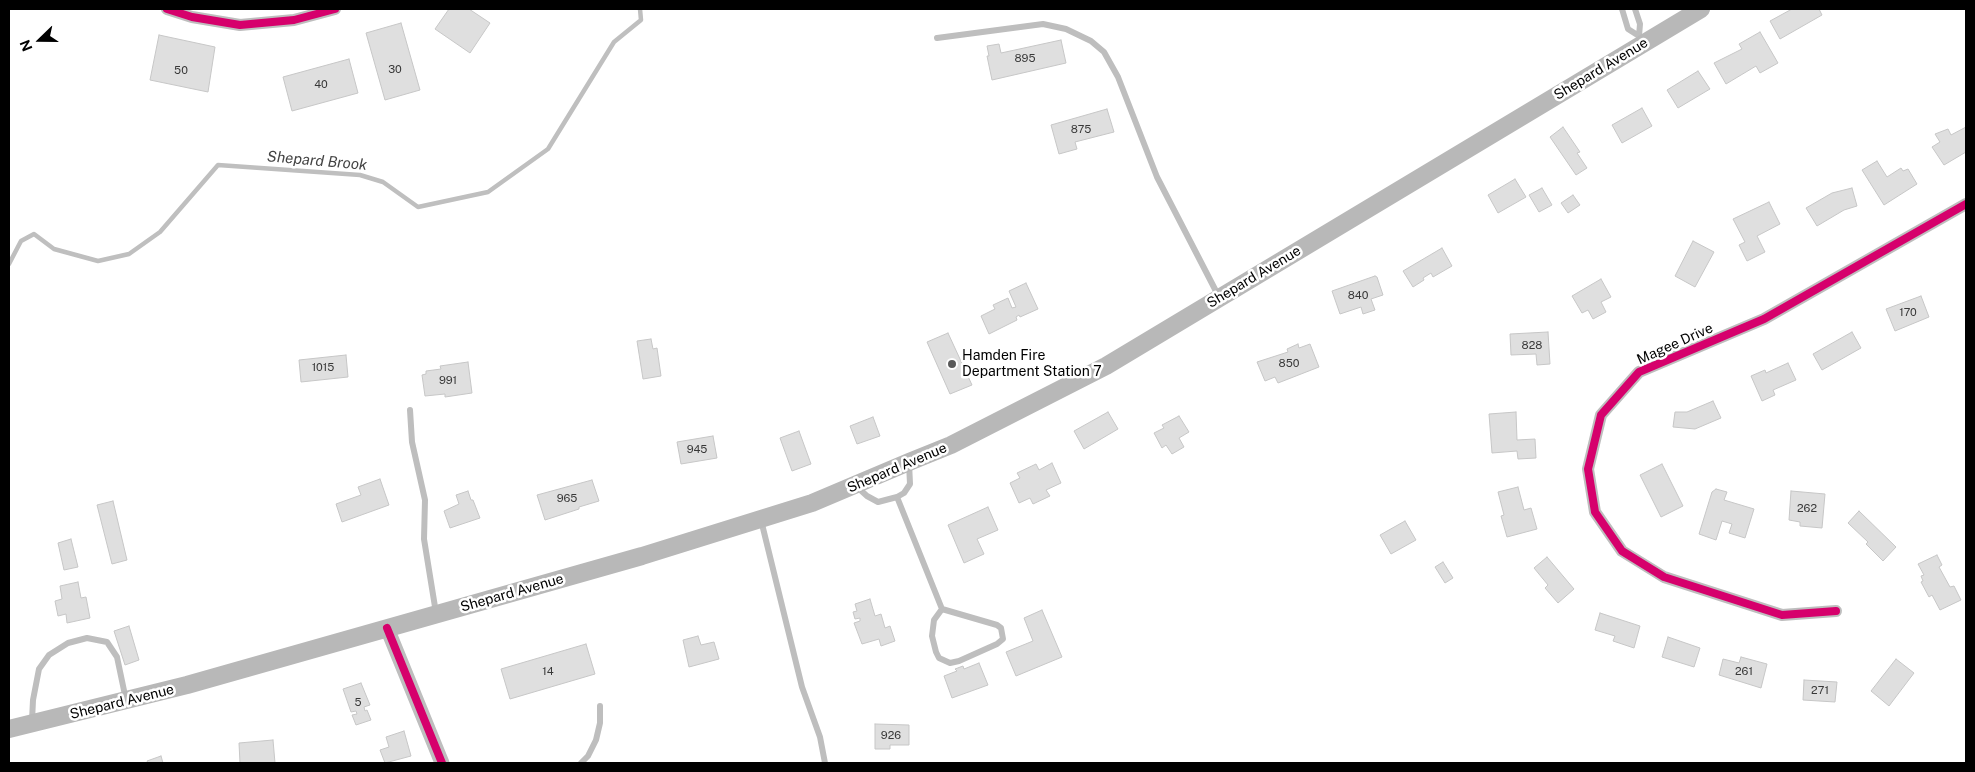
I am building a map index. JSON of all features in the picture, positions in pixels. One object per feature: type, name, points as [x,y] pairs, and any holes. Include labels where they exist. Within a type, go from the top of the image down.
[{"type":"main road","name":"Shepard Avenue","points":[[9,729],[126,701],[642,556],[812,503],[951,445],[1106,366],[1641,40],[1701,9]]},
{"type":"street","points":[[167,9],[188,12],[240,25],[294,20],[335,9]]},
{"type":"street","name":"Magee Drive","points":[[1836,611],[1782,615],[1664,577],[1622,551],[1595,512],[1588,469],[1601,415],[1639,372],[1764,319],[1966,204]]},
{"type":"street","points":[[387,628],[396,656],[442,763]]},
{"type":"lane","points":[[1622,9],[1628,29],[1641,40]]},
{"type":"lane","points":[[1635,9],[1640,24],[1641,40]]},
{"type":"lane","points":[[937,38],[1043,24],[1066,29],[1091,41],[1104,52],[1118,77],[1158,176],[1220,298]]},
{"type":"lane","points":[[410,410],[411,436],[425,500],[424,539],[437,614]]},
{"type":"lane","points":[[855,485],[867,496],[878,502],[897,497],[904,493],[910,484],[909,462]]},
{"type":"lane","points":[[897,497],[942,609]]},
{"type":"lane","points":[[761,519],[800,679],[820,737],[825,763]]},
{"type":"lane","points":[[942,609],[997,625],[1001,628],[1003,639],[997,644],[958,661],[944,662],[936,652],[932,636],[934,620],[942,609]]},
{"type":"lane","points":[[32,724],[33,700],[39,669],[49,655],[68,643],[87,638],[108,642],[117,657],[126,701]]},
{"type":"lane","points":[[581,763],[588,756],[596,740],[600,723],[600,706]]},
{"type":"building","points":[[449,9],[469,9],[490,23],[470,53],[435,29]]},
{"type":"building","points":[[1792,9],[1819,9],[1822,15],[1780,39],[1770,21]]},
{"type":"building","points":[[401,23],[420,90],[385,100],[366,33]]},
{"type":"building","points":[[1760,32],[1778,63],[1760,73],[1756,66],[1726,84],[1714,63],[1742,49],[1739,44]]},
{"type":"building","points":[[159,35],[215,47],[208,92],[150,80]]},
{"type":"building","points":[[1061,40],[1066,63],[992,80],[987,46],[999,44],[1001,53]]},
{"type":"building","points":[[349,59],[358,93],[292,111],[283,77]]},
{"type":"building","points":[[1698,71],[1710,89],[1678,108],[1667,90]]},
{"type":"building","points":[[1642,108],[1652,126],[1622,143],[1612,125]]},
{"type":"building","points":[[1107,109],[1114,132],[1075,142],[1077,149],[1059,154],[1051,125]]},
{"type":"building","points":[[1563,127],[1580,152],[1577,153],[1587,168],[1576,175],[1550,137]]},
{"type":"building","points":[[1966,127],[1966,152],[1944,165],[1932,147],[1940,142],[1935,134],[1948,129],[1951,135]]},
{"type":"building","points":[[1877,161],[1887,177],[1901,168],[1903,171],[1908,169],[1917,184],[1884,205],[1862,170]]},
{"type":"building","points":[[1515,179],[1526,197],[1498,213],[1488,195]]},
{"type":"building","points":[[1542,188],[1552,205],[1539,212],[1529,195]]},
{"type":"building","points":[[1852,188],[1857,206],[1844,210],[1817,226],[1806,208],[1832,193]]},
{"type":"building","points":[[1573,195],[1580,205],[1568,213],[1561,203]]},
{"type":"building","points":[[1769,202],[1780,224],[1757,236],[1765,252],[1747,261],[1739,245],[1745,242],[1733,219]]},
{"type":"building","points":[[1693,241],[1714,252],[1695,287],[1675,276]]},
{"type":"building","points":[[1442,248],[1452,266],[1433,277],[1431,273],[1413,287],[1403,271]]},
{"type":"building","points":[[1375,276],[1383,295],[1371,299],[1375,310],[1363,314],[1361,307],[1340,314],[1332,291]]},
{"type":"building","points":[[1601,279],[1611,297],[1601,302],[1606,312],[1593,319],[1588,310],[1582,313],[1572,296]]},
{"type":"building","points":[[1026,283],[1038,309],[1020,317],[1019,315],[1016,317],[1017,320],[989,334],[981,316],[995,309],[993,305],[1008,298],[1012,308],[1016,307],[1009,291]]},
{"type":"building","points":[[1921,296],[1929,317],[1895,331],[1886,309]]},
{"type":"building","points":[[1548,332],[1550,364],[1537,365],[1536,354],[1511,355],[1510,334]]},
{"type":"building","points":[[1852,332],[1861,348],[1822,370],[1813,354]]},
{"type":"building","points":[[948,333],[972,385],[950,394],[927,342]]},
{"type":"building","points":[[651,339],[653,349],[657,348],[661,376],[643,379],[637,341]]},
{"type":"building","points":[[1298,344],[1299,348],[1310,344],[1319,367],[1278,383],[1275,377],[1265,381],[1257,362],[1288,352],[1287,349]]},
{"type":"building","points":[[346,355],[348,377],[301,382],[299,360]]},
{"type":"building","points":[[468,362],[472,393],[445,397],[445,394],[425,396],[422,375],[426,374],[426,371],[441,369],[440,366]]},
{"type":"building","points":[[1788,363],[1796,380],[1773,390],[1775,395],[1762,401],[1751,376],[1765,370],[1766,373]]},
{"type":"building","points":[[1713,401],[1721,418],[1695,429],[1673,427],[1675,412],[1687,412]]},
{"type":"building","points":[[1108,412],[1118,429],[1084,449],[1074,431]]},
{"type":"building","points":[[1516,412],[1517,440],[1535,439],[1536,458],[1518,459],[1517,451],[1492,453],[1489,414]]},
{"type":"building","points":[[1179,416],[1189,432],[1179,438],[1184,447],[1172,454],[1166,445],[1162,448],[1154,433],[1164,428],[1162,425]]},
{"type":"building","points":[[873,417],[880,436],[857,444],[850,426]]},
{"type":"building","points":[[799,431],[811,464],[792,471],[780,438]]},
{"type":"building","points":[[713,436],[717,458],[681,464],[677,442]]},
{"type":"building","points":[[1052,463],[1061,483],[1046,490],[1050,496],[1033,504],[1030,498],[1019,503],[1010,483],[1020,478],[1017,473],[1036,464],[1039,470]]},
{"type":"building","points":[[1662,464],[1683,506],[1661,517],[1640,475]]},
{"type":"building","points":[[380,479],[389,505],[342,522],[336,504],[361,495],[358,487]]},
{"type":"building","points":[[592,480],[599,501],[545,520],[537,495]]},
{"type":"building","points":[[1518,487],[1524,510],[1531,508],[1537,529],[1507,537],[1501,516],[1504,515],[1498,492]]},
{"type":"building","points":[[1716,489],[1727,492],[1724,500],[1754,509],[1745,538],[1729,533],[1732,524],[1722,521],[1716,540],[1699,534],[1712,492]]},
{"type":"building","points":[[468,491],[480,518],[450,528],[444,511],[459,504],[456,495]]},
{"type":"building","points":[[1791,491],[1825,494],[1822,528],[1800,526],[1800,522],[1789,520]]},
{"type":"building","points":[[113,501],[127,560],[112,564],[97,505]]},
{"type":"building","points":[[988,507],[998,530],[977,539],[984,554],[964,563],[948,525]]},
{"type":"building","points":[[1859,511],[1896,547],[1883,561],[1866,544],[1868,542],[1848,523]]},
{"type":"building","points":[[1405,521],[1416,540],[1391,554],[1380,535]]},
{"type":"building","points":[[71,539],[78,567],[64,570],[58,543]]},
{"type":"building","points":[[1937,555],[1942,565],[1939,567],[1950,587],[1954,586],[1961,600],[1940,610],[1932,595],[1929,597],[1921,582],[1923,581],[1921,576],[1924,575],[1918,564]]},
{"type":"building","points":[[1547,557],[1574,589],[1558,603],[1545,588],[1548,585],[1534,568]]},
{"type":"building","points":[[1443,562],[1453,578],[1445,583],[1435,567]]},
{"type":"building","points":[[78,582],[81,598],[86,597],[90,618],[67,623],[66,614],[58,616],[55,601],[62,599],[60,586]]},
{"type":"building","points":[[870,599],[875,616],[881,614],[885,628],[890,626],[895,641],[881,646],[879,639],[862,644],[854,623],[860,621],[860,618],[855,619],[853,612],[857,611],[855,604]]},
{"type":"building","points":[[1042,610],[1062,657],[1016,676],[1006,652],[1033,641],[1024,618]]},
{"type":"building","points":[[1600,613],[1640,626],[1634,648],[1613,641],[1615,636],[1595,630]]},
{"type":"building","points":[[129,626],[139,660],[125,665],[114,631]]},
{"type":"building","points":[[698,636],[701,645],[714,642],[719,659],[689,667],[683,640]]},
{"type":"building","points":[[1668,637],[1700,648],[1694,667],[1662,657]]},
{"type":"building","points":[[586,644],[595,674],[510,699],[501,669]]},
{"type":"building","points":[[1741,657],[1767,664],[1761,688],[1719,675],[1723,659],[1739,663]]},
{"type":"building","points":[[1896,659],[1914,673],[1889,706],[1871,691]]},
{"type":"building","points":[[979,663],[988,685],[952,698],[944,676],[957,671],[955,669],[963,666],[964,669]]},
{"type":"building","points":[[1804,680],[1837,682],[1835,702],[1803,700]]},
{"type":"building","points":[[361,683],[370,705],[364,707],[365,711],[367,710],[371,720],[356,725],[352,715],[357,714],[356,711],[351,712],[343,689]]},
{"type":"building","points":[[875,724],[909,725],[909,745],[890,745],[890,749],[875,749]]},
{"type":"building","points":[[404,731],[411,756],[385,763],[380,750],[389,747],[386,737]]},
{"type":"building","points":[[273,740],[275,763],[240,763],[239,743]]},
{"type":"building","points":[[161,756],[163,763],[148,763],[147,761]]},
{"type":"waterway","name":"Shepard Brook","points":[[9,264],[21,241],[34,234],[54,249],[98,261],[129,254],[160,232],[218,165],[360,175],[383,182],[418,207],[488,192],[548,149],[614,42],[641,20],[640,9]]},
{"type":"cycle path","points":[[167,9],[192,17],[240,25],[294,20],[335,9]]},
{"type":"cycle path","points":[[1836,611],[1782,615],[1664,577],[1622,551],[1595,512],[1588,469],[1601,415],[1639,372],[1764,319],[1966,204]]},
{"type":"cycle path","points":[[387,628],[442,763]]},
{"type":"place","name":"Hamden Fire Department Station 7","points":[[952,364]]}]
